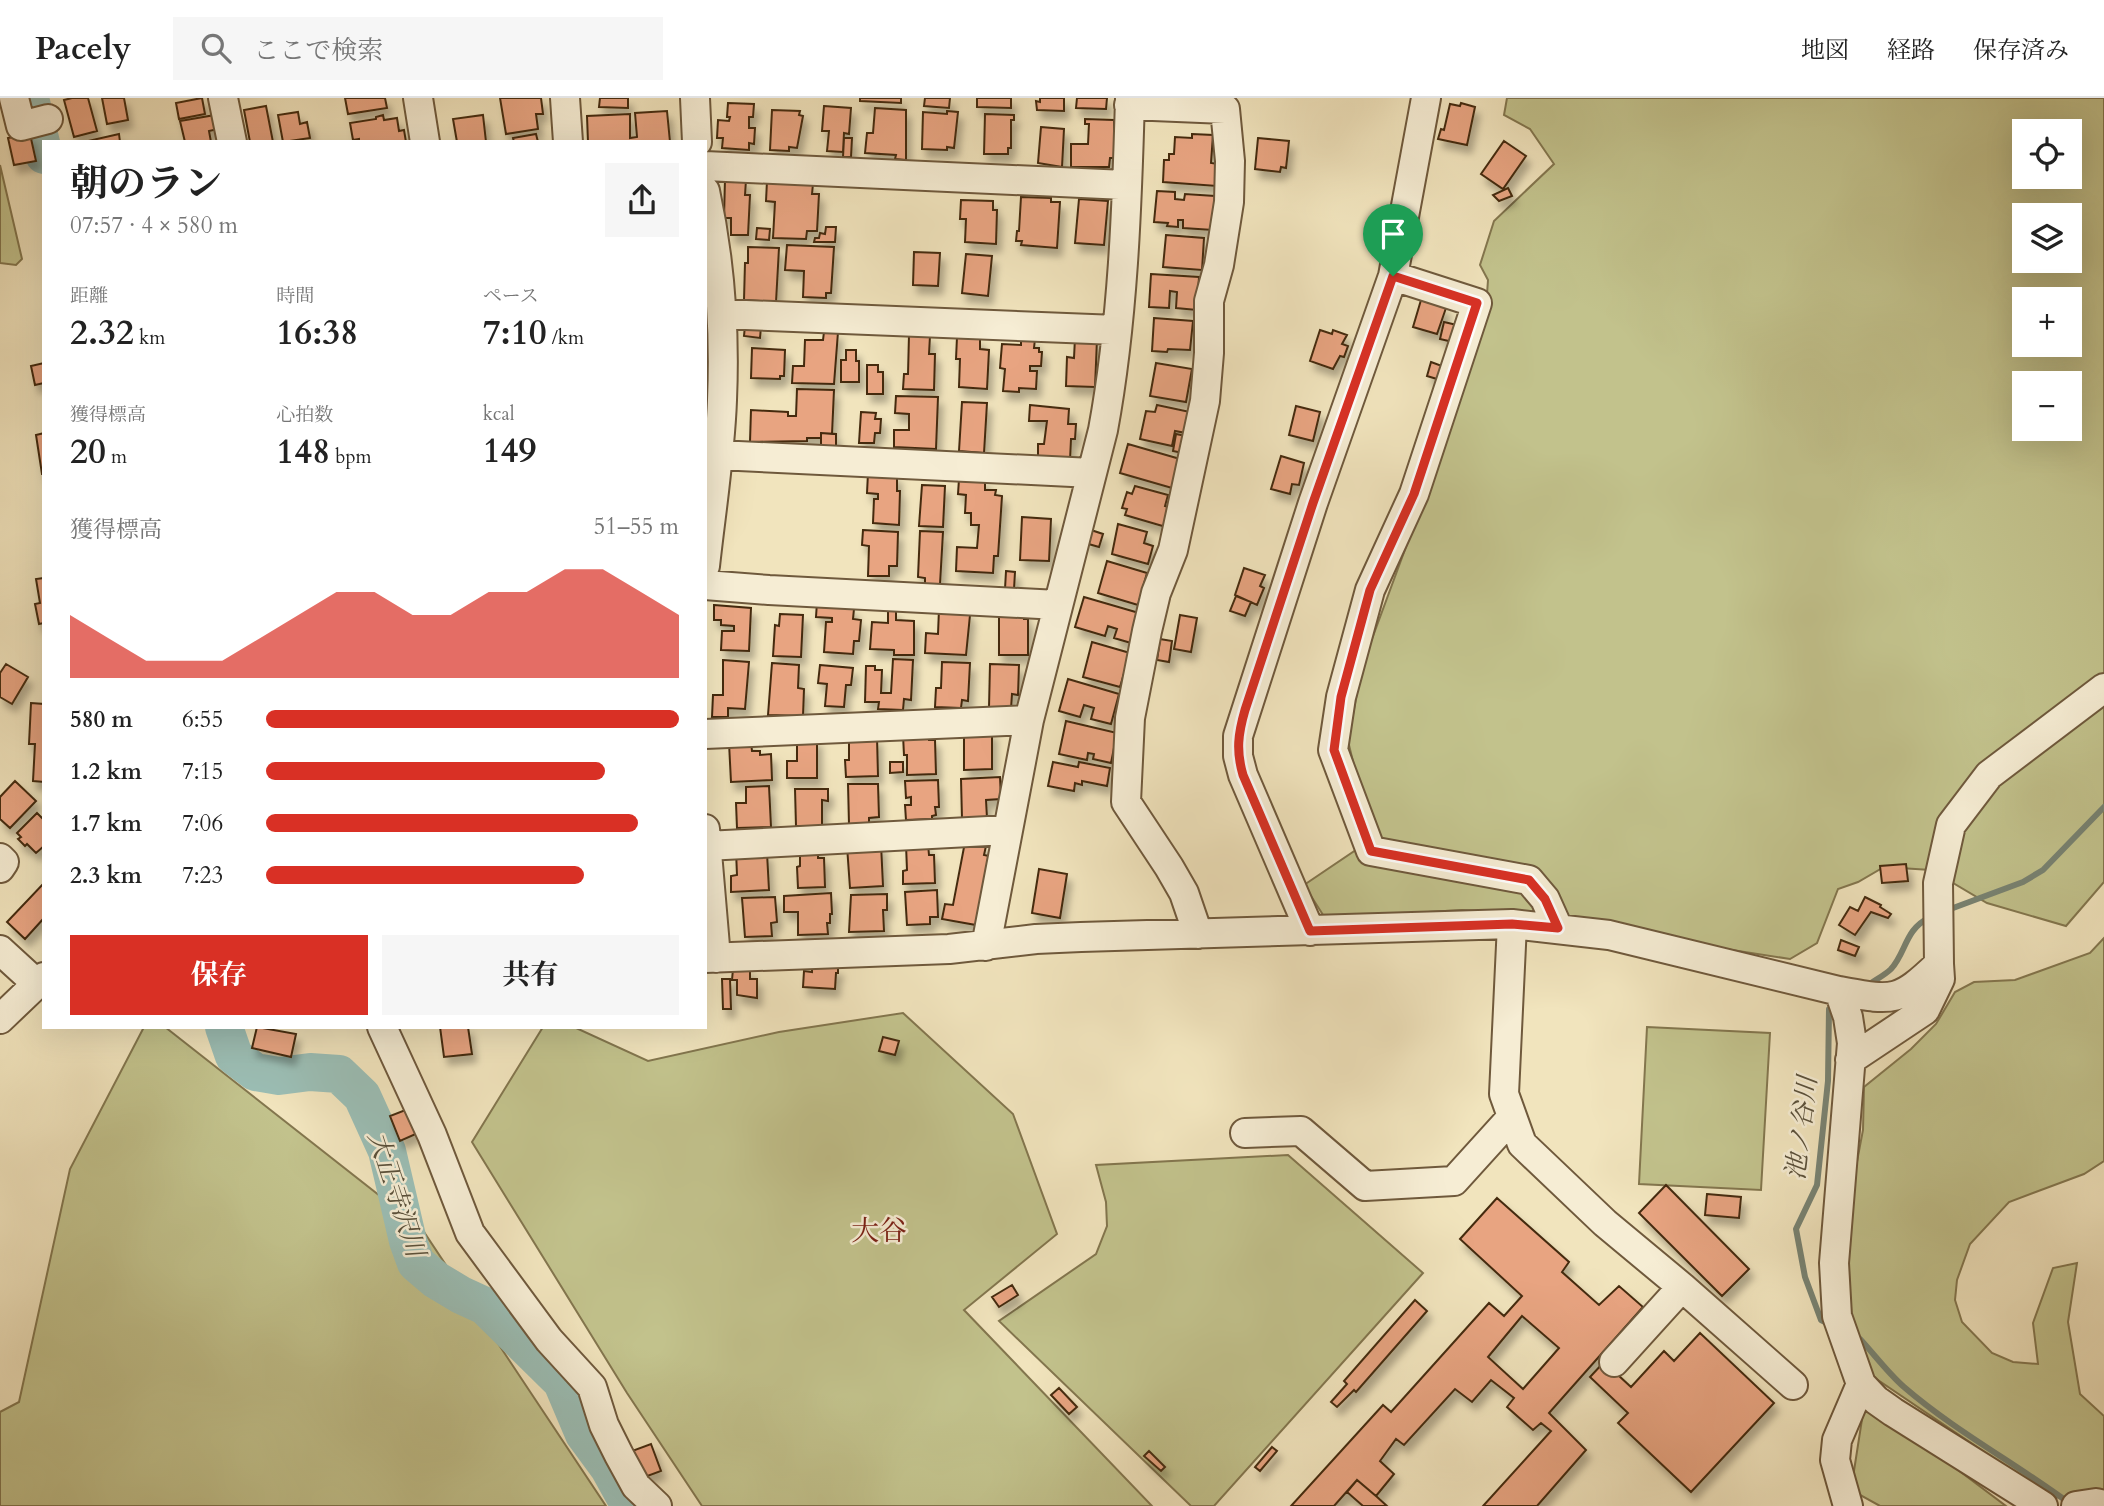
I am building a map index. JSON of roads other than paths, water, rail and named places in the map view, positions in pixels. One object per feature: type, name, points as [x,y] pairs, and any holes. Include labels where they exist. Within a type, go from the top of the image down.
[{"type":"street","points":[[223,98],[232,140]]},
{"type":"street","points":[[418,98],[425,140]]},
{"type":"street","points":[[565,98],[568,140]]},
{"type":"street","points":[[695,98],[697,140]]},
{"type":"street","points":[[1310,931],[1243,775],[1238,756],[1238,736],[1309,516],[1393,276],[1426,98]]},
{"type":"street","points":[[986,946],[1030,720],[1111,386],[1117,330],[1130,102],[1225,109],[1230,161],[1229,202],[1219,265],[1209,301],[1205,401],[1173,550],[1156,593],[1147,631],[1130,718],[1126,802],[1170,867],[1184,893],[1198,934]]},
{"type":"street","points":[[707,166],[1125,185]]},
{"type":"street","points":[[707,203],[717,261],[722,314],[723,389],[707,549]]},
{"type":"street","points":[[1393,276],[1477,303],[1414,494],[1370,590],[1341,697],[1334,750],[1371,851],[1529,880],[1545,899],[1558,928]]},
{"type":"street","points":[[722,314],[1117,330]]},
{"type":"street","points":[[718,455],[1092,473]]},
{"type":"street","points":[[707,585],[1058,605]]},
{"type":"street","points":[[1850,1060],[1926,1010],[1940,979],[1938,883],[1951,825],[1989,775],[2104,688]]},
{"type":"street","points":[[707,734],[1030,720]]},
{"type":"street","points":[[707,837],[1007,830]]},
{"type":"street","points":[[0,858],[4,862],[0,868]]},
{"type":"street","points":[[707,867],[710,958],[949,950],[1081,937],[1512,924],[1609,935],[1874,998],[1896,997],[1912,990],[1939,964]]},
{"type":"street","points":[[1512,924],[1504,1094],[1522,1144],[1605,1223],[1793,1385]]},
{"type":"street","points":[[0,950],[40,980],[0,1019]]},
{"type":"street","points":[[1839,990],[1848,1017],[1852,1043],[1834,1263],[1835,1294],[1838,1316],[1861,1384],[1876,1400],[1893,1412],[2043,1506]]},
{"type":"street","points":[[383,1029],[432,1135],[470,1233],[549,1340],[592,1387],[604,1425],[619,1455],[636,1486],[657,1506]]},
{"type":"street","points":[[1245,1133],[1301,1131],[1365,1186],[1454,1181],[1512,1117]]},
{"type":"street","points":[[1615,1362],[1682,1287]]},
{"type":"street","points":[[1848,1506],[1835,1460],[1837,1440],[1861,1384]]},
{"type":"street","points":[[2076,1506],[2096,1503],[2104,1505]]},
{"type":"waterway","name":"大正寺沢川","points":[[30,98],[42,147]]},
{"type":"waterway","name":"池ノ谷川","points":[[1945,911],[2023,882],[2043,870],[2104,807]]},
{"type":"waterway","name":"池ノ谷川","points":[[1867,986],[1891,969],[1915,928],[1929,918]]},
{"type":"waterway","name":"池ノ谷川","points":[[1829,1324],[1821,1320],[1805,1277],[1796,1229],[1817,1185],[1828,1081],[1829,1009],[1837,1004]]},
{"type":"waterway","name":"大正寺沢川","points":[[225,1029],[234,1056],[255,1072],[279,1076],[310,1072],[339,1074],[362,1096],[387,1151],[408,1241],[416,1263],[436,1280],[485,1306],[562,1382],[584,1434],[609,1468],[630,1506]]},
{"type":"waterway","name":"池ノ谷川","points":[[1855,1336],[1898,1382],[1924,1403],[2069,1503]]},
{"type":"district","name":"大谷","points":[[879,1230]]}]
